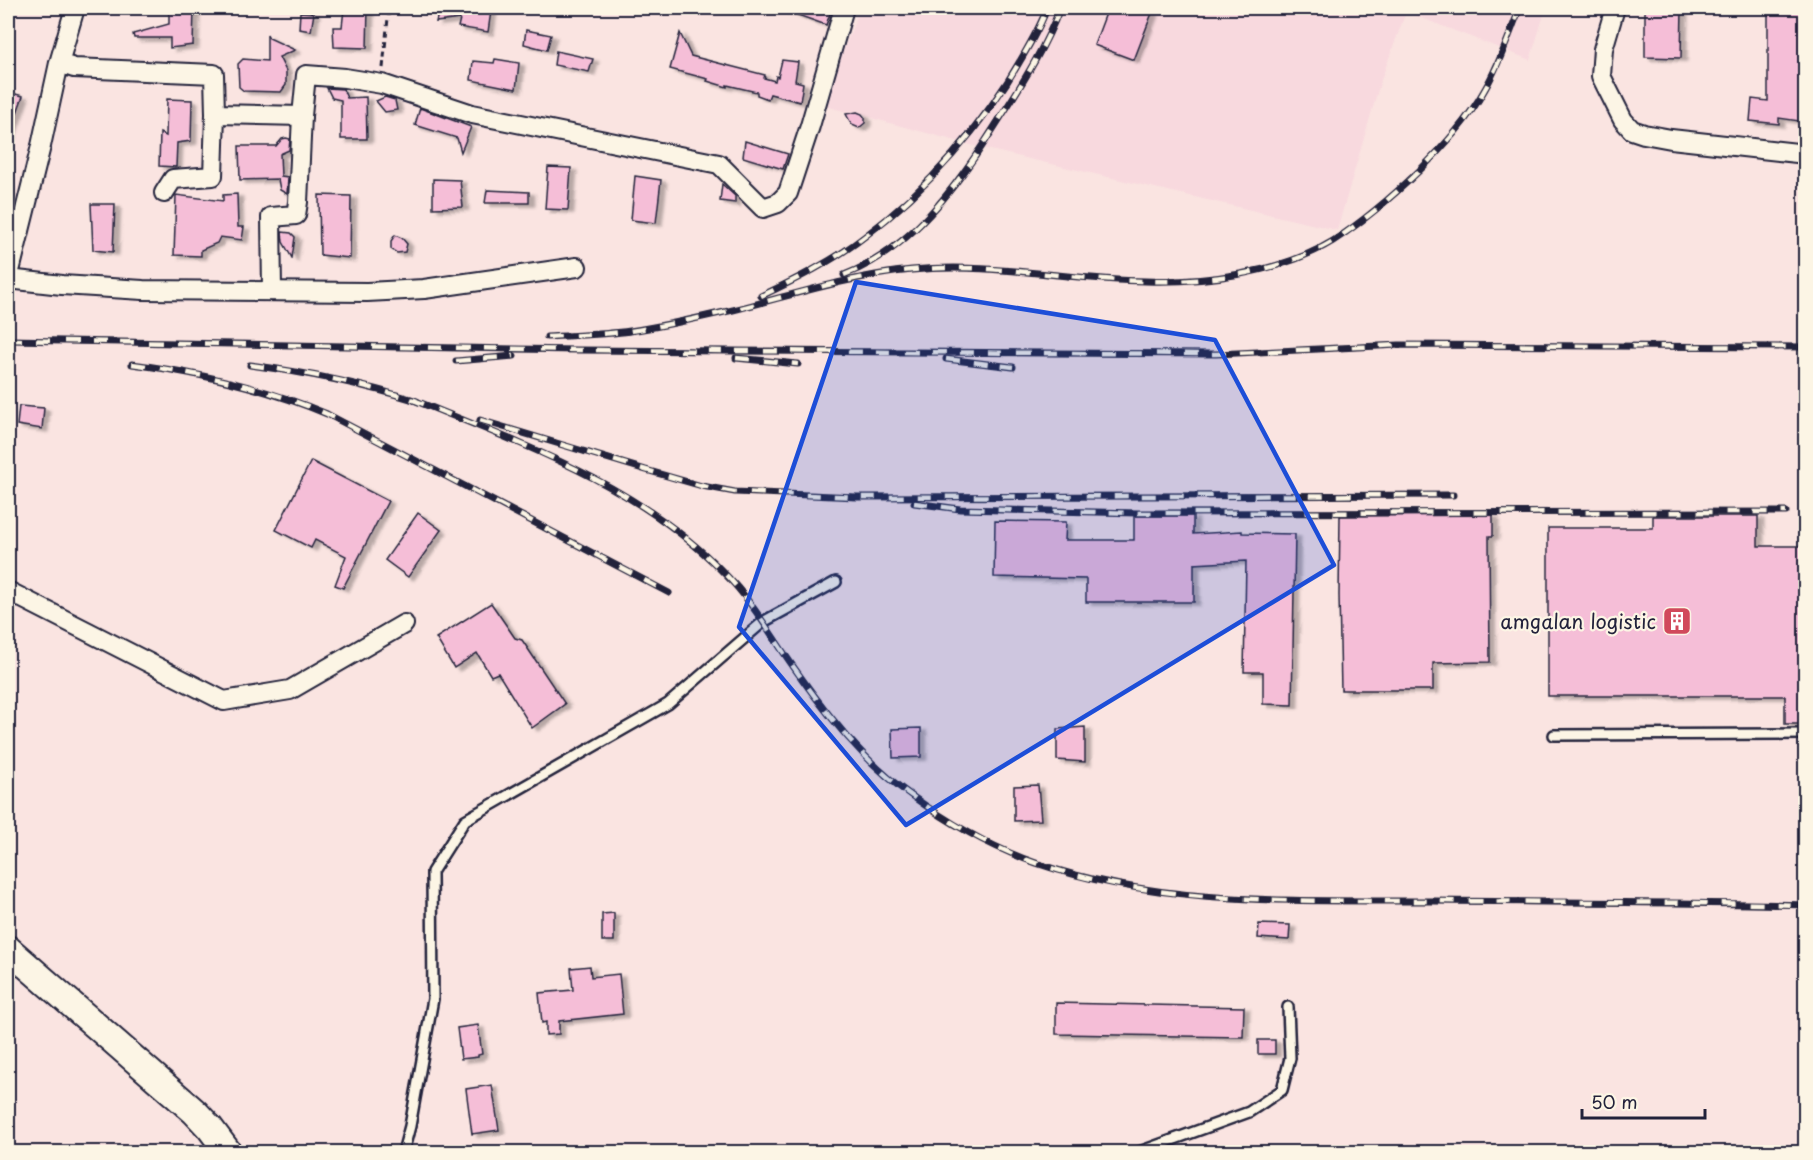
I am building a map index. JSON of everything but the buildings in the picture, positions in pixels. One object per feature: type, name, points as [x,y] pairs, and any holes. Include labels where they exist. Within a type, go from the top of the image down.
[{"type":"main road","points":[[8,949],[195,1112],[228,1152]]},
{"type":"street","points":[[75,8],[59,63],[8,279],[143,291],[367,292],[424,289],[577,267]]},
{"type":"street","points":[[272,291],[271,217],[296,215],[306,75],[382,84],[472,114],[719,164],[763,208],[778,202],[788,193],[844,8]]},
{"type":"street","points":[[1615,8],[1603,49],[1601,76],[1623,120],[1632,130],[1644,135],[1671,139],[1806,154]]},
{"type":"street","points":[[59,63],[74,68],[214,74],[213,176],[173,179],[164,193]]},
{"type":"street","points":[[215,114],[302,116]]},
{"type":"street","points":[[8,591],[224,701],[290,690],[404,624]]},
{"type":"lane","points":[[403,1152],[410,1126],[433,999],[432,872],[465,820],[668,704],[763,622],[837,582]]},
{"type":"lane","points":[[1554,735],[1806,734]]},
{"type":"lane","points":[[1139,1152],[1249,1112],[1282,1090],[1290,1058],[1288,1007]]},
{"type":"path","points":[[382,84],[389,8]]},
{"type":"highlighted area","points":[[856,282],[1215,340],[1334,565],[906,825],[739,627]]},
{"type":"shaded area","points":[[860,8],[1546,8],[1530,60],[1406,12],[1381,80],[1337,230],[982,148],[875,119],[859,112],[854,114],[822,105]]},
{"type":"railway","points":[[761,296],[814,269],[852,246],[888,218],[932,177],[990,107],[1023,56],[1047,8]]},
{"type":"railway","points":[[844,275],[870,263],[895,247],[937,207],[989,136],[1027,74],[1060,8]]},
{"type":"railway","points":[[547,337],[656,327],[844,281],[912,270],[970,268],[1116,280],[1168,281],[1242,274],[1290,261],[1333,241],[1356,225],[1399,190],[1446,142],[1463,122],[1485,89],[1500,59],[1520,8]]},
{"type":"railway","points":[[8,340],[577,350],[1216,354],[1399,345],[1806,347]]},
{"type":"railway","points":[[456,361],[514,356]]},
{"type":"railway","points":[[736,358],[798,364]]},
{"type":"railway","points":[[946,359],[1013,367]]},
{"type":"railway","points":[[132,364],[231,382],[280,396],[327,414],[669,593]]},
{"type":"railway","points":[[250,365],[334,379],[417,401]]},
{"type":"railway","points":[[411,399],[578,470],[656,515],[692,543],[735,585],[821,704],[848,738],[879,769],[912,796],[956,825],[1004,850],[1036,863],[1084,877],[1134,887],[1234,898],[1806,905]]},
{"type":"railway","points":[[480,420],[702,486],[735,492],[857,497],[1453,495]]},
{"type":"railway","points":[[914,503],[960,509],[1138,513],[1786,512]]},
{"type":"place","name":"amgalan logistic","points":[[1677,621]]}]
